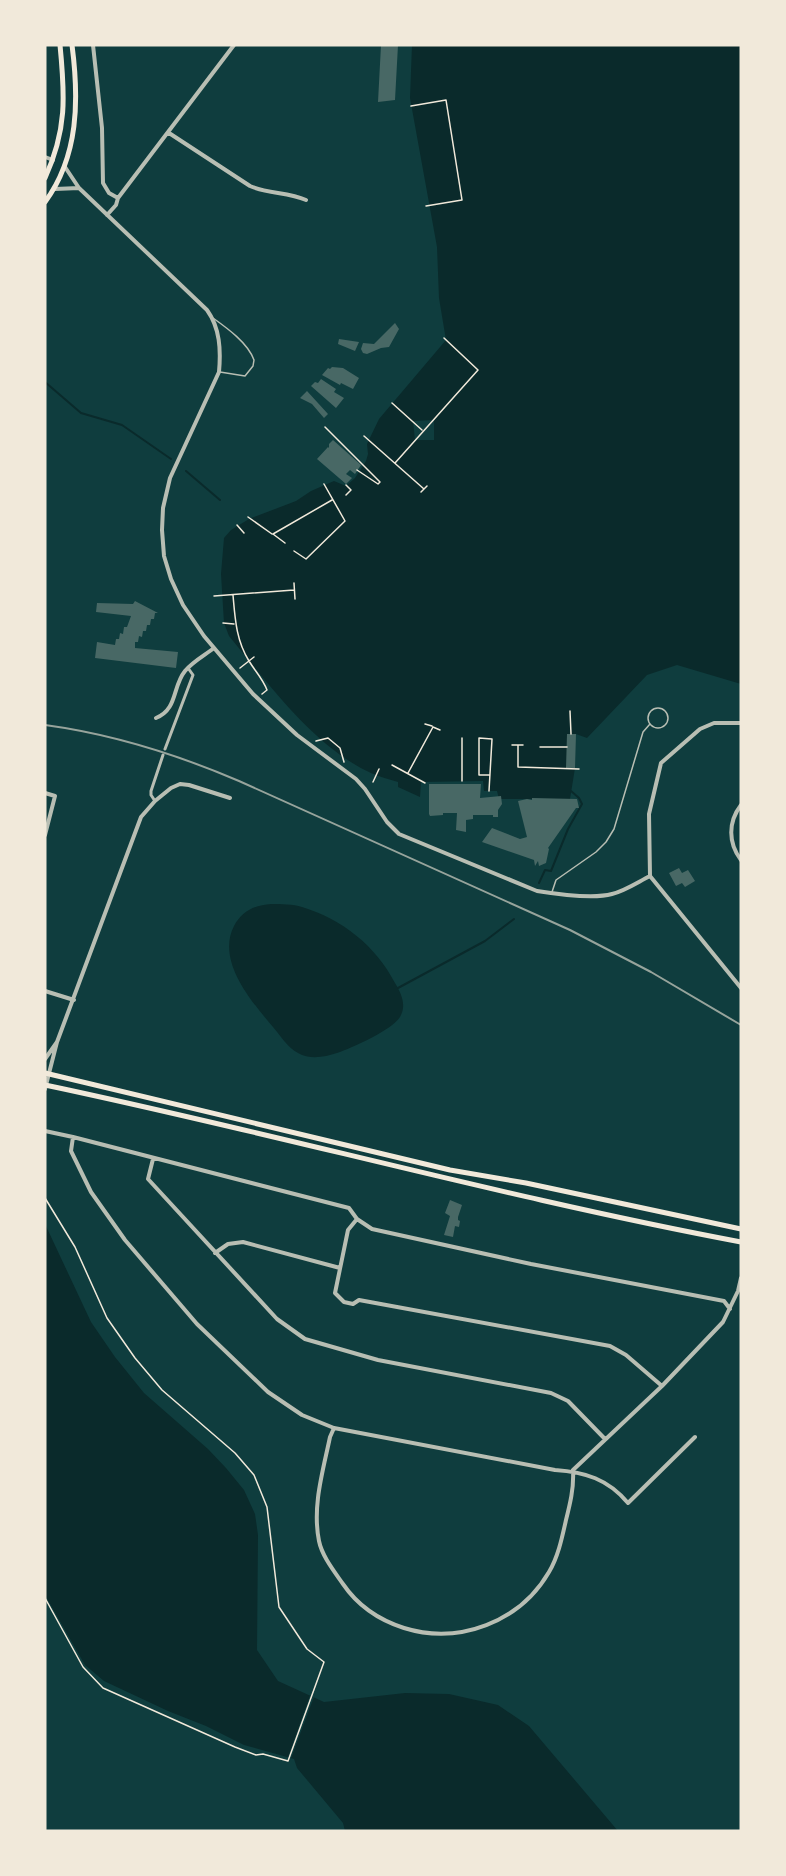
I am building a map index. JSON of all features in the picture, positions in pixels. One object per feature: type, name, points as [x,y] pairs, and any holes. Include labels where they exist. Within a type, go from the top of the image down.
[{"type":"main road","points":[[45,178],[53,160],[63,123],[64,98],[60,45]]},
{"type":"main road","points":[[45,202],[55,189],[65,167],[76,121],[72,45]]},
{"type":"main road","points":[[48,1073],[428,1165],[526,1183],[741,1229]]},
{"type":"main road","points":[[46,1086],[176,1114],[449,1180],[741,1242]]},
{"type":"street","points":[[93,45],[101,111],[103,183],[109,193],[118,198]]},
{"type":"street","points":[[107,215],[234,45]]},
{"type":"street","points":[[169,133],[250,186],[263,192],[294,195],[306,200]]},
{"type":"street","points":[[45,157],[53,160]]},
{"type":"street","points":[[65,167],[79,188],[185,288],[212,317],[221,354],[219,372],[170,478],[162,522],[164,556],[173,585],[183,605],[247,688],[281,721],[361,784],[384,818],[399,834],[537,891],[610,895],[650,876]]},
{"type":"street","points":[[55,189],[79,188]]},
{"type":"street","points":[[156,718],[170,708],[181,677],[188,668],[214,648]]},
{"type":"street","points":[[165,749],[193,675],[188,668]]},
{"type":"street","points":[[741,723],[714,723],[699,729],[661,763],[649,814],[650,876],[741,988]]},
{"type":"street","points":[[155,801],[151,791],[163,755]]},
{"type":"street","points":[[46,1086],[57,1042],[138,822],[144,812],[175,786],[184,784],[230,798]]},
{"type":"street","points":[[45,793],[55,796],[45,835]]},
{"type":"street","points":[[741,805],[730,831],[733,848],[741,860]]},
{"type":"street","points":[[45,991],[74,1000]]},
{"type":"street","points":[[45,1059],[57,1042]]},
{"type":"street","points":[[45,1131],[349,1208],[357,1219],[372,1229],[531,1264],[724,1301],[730,1309]]},
{"type":"street","points":[[73,1137],[71,1151],[91,1192],[124,1240],[183,1308],[268,1392],[302,1415],[334,1428],[555,1470],[584,1473],[617,1490],[628,1503],[695,1437]]},
{"type":"street","points":[[153,1159],[148,1179],[277,1319],[305,1339],[378,1360],[551,1393],[568,1401],[605,1439]]},
{"type":"street","points":[[357,1219],[348,1230],[335,1293],[344,1302],[353,1304],[359,1300],[610,1346],[626,1355],[662,1386]]},
{"type":"street","points":[[215,1253],[228,1244],[243,1242],[340,1268]]},
{"type":"street","points":[[573,1471],[662,1386],[723,1322],[741,1278]]},
{"type":"street","points":[[334,1428],[328,1446],[316,1512],[319,1543],[323,1552],[347,1591],[370,1612],[390,1624],[426,1634],[456,1633],[482,1627],[513,1612],[531,1596],[546,1578],[555,1561],[574,1481],[573,1471]]},
{"type":"lane","points":[[212,317],[240,341],[254,360],[253,366],[245,376],[219,372]]},
{"type":"lane","points":[[660,708],[666,712],[668,718],[664,725],[658,728],[650,724],[648,718],[652,710],[660,708]]},
{"type":"lane","points":[[552,893],[556,880],[606,843],[614,829],[643,732],[650,724]]},
{"type":"path","points":[[411,106],[446,100],[462,200],[426,207]]},
{"type":"path","points":[[395,463],[478,370],[444,338]]},
{"type":"path","points":[[392,403],[423,431]]},
{"type":"path","points":[[325,427],[380,482],[378,484],[357,470]]},
{"type":"path","points":[[364,436],[426,488],[421,492]]},
{"type":"path","points":[[294,551],[306,559],[345,521],[324,484]]},
{"type":"path","points":[[346,485],[351,490],[346,495]]},
{"type":"path","points":[[273,534],[332,500]]},
{"type":"path","points":[[248,517],[285,543]]},
{"type":"path","points":[[237,525],[244,533]]},
{"type":"path","points":[[294,583],[295,599]]},
{"type":"path","points":[[214,596],[294,590]]},
{"type":"path","points":[[233,595],[238,640],[264,683],[267,690],[262,694]]},
{"type":"path","points":[[223,623],[236,624]]},
{"type":"path","points":[[239,669],[254,657]]},
{"type":"path","points":[[570,711],[571,734]]},
{"type":"path","points":[[425,724],[440,730]]},
{"type":"path","points":[[408,773],[433,727]]},
{"type":"path","points":[[316,741],[328,738],[340,748],[344,762]]},
{"type":"path","points":[[462,738],[462,781]]},
{"type":"path","points":[[489,791],[490,781],[492,739],[479,738],[479,775],[490,775]]},
{"type":"path","points":[[512,745],[523,746]]},
{"type":"path","points":[[518,745],[518,767],[579,769]]},
{"type":"path","points":[[540,747],[567,747]]},
{"type":"path","points":[[392,765],[425,783]]},
{"type":"path","points":[[373,782],[379,769]]},
{"type":"path","points":[[45,1198],[75,1247],[107,1318],[135,1358],[162,1390],[235,1453],[254,1475],[267,1507],[279,1607],[307,1648],[324,1662],[288,1761],[263,1754],[256,1755],[235,1747],[103,1688],[83,1667],[45,1598]]},
{"type":"water","points":[[412,45],[741,45],[741,684],[677,665],[647,675],[587,738],[576,734],[567,768],[575,768],[570,799],[499,799],[497,791],[484,791],[483,781],[421,782],[420,797],[398,787],[398,782],[371,773],[350,762],[311,731],[229,636],[224,623],[221,574],[224,538],[231,530],[249,519],[296,501],[311,491],[334,481],[346,486],[355,478],[366,461],[367,444],[379,419],[446,340],[439,298],[437,247],[410,98]]},
{"type":"water","points":[[271,904],[295,905],[317,912],[344,927],[368,946],[387,970],[401,995],[403,1008],[396,1022],[361,1043],[328,1056],[307,1057],[291,1048],[247,993],[233,967],[230,953],[230,939],[234,926],[241,916],[254,907]]},
{"type":"water","points":[[45,1224],[91,1322],[115,1357],[144,1393],[208,1449],[244,1490],[255,1514],[258,1535],[257,1650],[278,1681],[324,1702],[405,1693],[449,1694],[498,1705],[529,1726],[618,1831],[345,1831],[343,1823],[297,1768],[294,1759],[244,1745],[206,1726],[168,1711],[104,1681],[85,1665],[45,1595]]},
{"type":"pier","points":[[434,420],[434,440],[415,440],[413,421]]},
{"type":"pier","points":[[311,1693],[315,1694],[290,1761],[287,1760]]},
{"type":"building","points":[[381,45],[398,45],[395,100],[378,102]]},
{"type":"building","points":[[395,323],[399,329],[389,347],[367,354],[363,353],[361,349],[363,343],[374,344]]},
{"type":"building","points":[[339,339],[359,342],[355,351],[338,344]]},
{"type":"building","points":[[332,367],[343,368],[359,378],[353,389],[322,375]]},
{"type":"building","points":[[321,379],[336,389],[334,392],[344,398],[336,408],[311,386]]},
{"type":"building","points":[[307,391],[328,414],[324,418],[312,404],[300,398]]},
{"type":"building","points":[[333,440],[361,465],[355,474],[350,470],[346,474],[352,478],[346,484],[317,459],[329,448]]},
{"type":"building","points":[[135,601],[158,613],[155,613],[154,619],[151,619],[150,625],[147,625],[146,631],[143,631],[142,637],[139,636],[138,642],[135,642],[135,648],[178,652],[176,668],[95,658],[97,642],[115,645],[116,639],[119,639],[120,633],[123,634],[124,627],[127,627],[131,616],[96,612],[97,603],[133,604]]},
{"type":"building","points":[[567,734],[576,734],[575,768],[566,768]]},
{"type":"building","points":[[429,784],[481,784],[480,798],[501,796],[502,804],[498,810],[498,817],[473,815],[473,819],[466,820],[466,832],[456,830],[457,813],[430,816]]},
{"type":"building","points":[[532,798],[577,799],[579,808],[576,808],[548,848],[546,863],[539,866],[538,861],[535,866],[534,860],[482,842],[492,828],[520,839],[527,837],[518,801],[532,800]]},
{"type":"building","points":[[679,868],[682,873],[688,870],[695,881],[685,887],[682,883],[676,886],[669,873]]},
{"type":"building","points":[[450,1200],[462,1205],[458,1217],[459,1227],[455,1226],[453,1237],[444,1235],[450,1216],[445,1213]]},
{"type":"waterway","points":[[45,382],[81,413],[122,425],[171,459]]},
{"type":"waterway","points":[[186,471],[220,500]]},
{"type":"waterway","points":[[539,883],[545,870],[551,871],[568,829],[582,804],[571,791]]},
{"type":"waterway","points":[[398,988],[485,941],[514,919]]},
{"type":"railway","points":[[45,725],[144,746],[239,781],[570,930],[651,972],[741,1025]]}]
